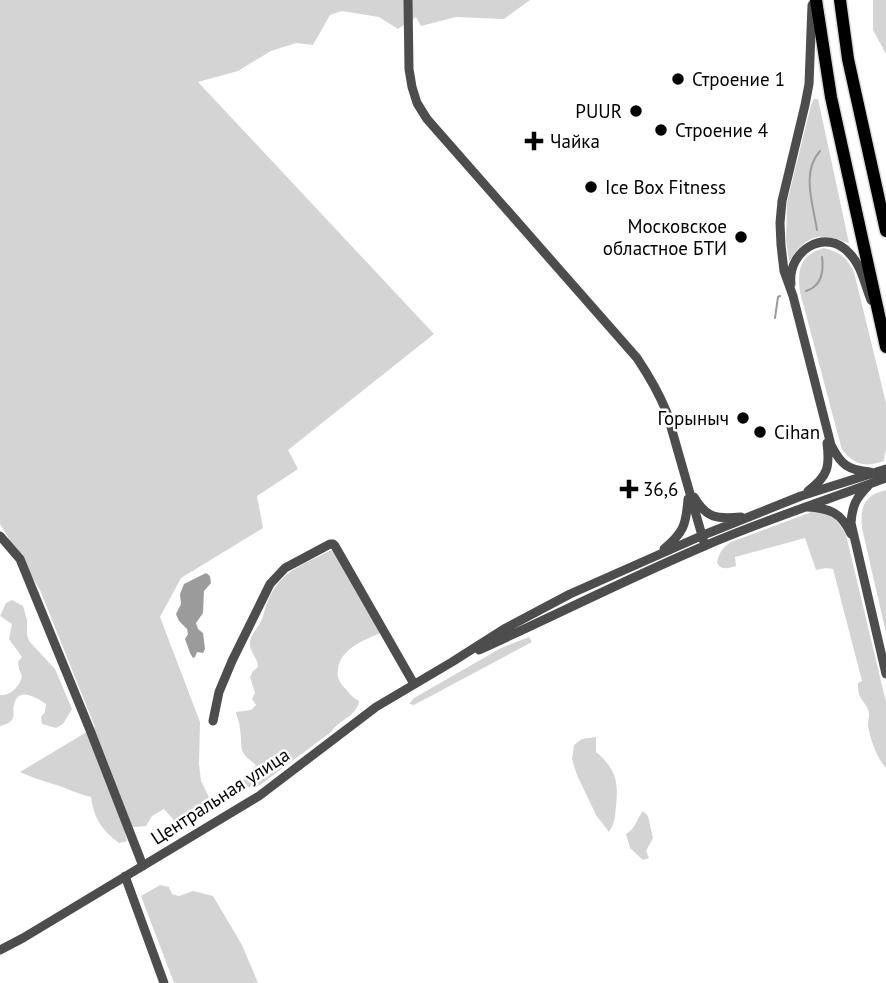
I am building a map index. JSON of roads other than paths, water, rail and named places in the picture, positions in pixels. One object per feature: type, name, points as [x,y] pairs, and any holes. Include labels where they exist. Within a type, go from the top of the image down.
[{"type":"highway","points":[[814,0],[831,97],[886,347]]},
{"type":"highway","points":[[840,0],[848,59],[886,231]]},
{"type":"street","points":[[408,0],[409,69],[417,103],[427,119],[637,358],[647,373],[667,413],[703,541]]},
{"type":"street","points":[[814,0],[809,83],[782,201],[780,246],[784,271],[793,296],[831,445],[842,463],[856,471],[874,473]]},
{"type":"street","points":[[875,186],[886,216]]},
{"type":"street","points":[[793,296],[792,267],[798,256],[813,245],[834,243],[851,254],[880,324]]},
{"type":"street","points":[[801,496],[823,478],[827,471],[829,461],[826,428]]},
{"type":"street","points":[[452,662],[751,516],[801,496],[886,469]]},
{"type":"street","points":[[452,662],[504,629],[570,594],[658,555],[886,478]]},
{"type":"street","points":[[870,484],[853,504],[851,523],[886,674]]},
{"type":"street","points":[[689,490],[699,507],[713,517],[722,519],[751,516]]},
{"type":"street","points":[[658,555],[682,531],[687,517],[689,490]]},
{"type":"street","points":[[802,507],[824,508],[834,513],[841,518],[855,542]]},
{"type":"street","points":[[0,536],[20,559],[142,866]]},
{"type":"street","points":[[213,721],[219,692],[270,584],[285,568],[330,544],[335,546],[414,684]]},
{"type":"street","name":"Центральная улица","points":[[0,950],[259,796],[357,720],[452,662]]},
{"type":"street","points":[[125,876],[164,983]]},
{"type":"waterway","points":[[817,230],[810,178],[814,159],[820,151]]},
{"type":"waterway","points":[[806,291],[816,286],[821,278],[822,257]]},
{"type":"waterway","points":[[775,318],[780,296]]},
{"type":"place","name":"Строение 1","points":[[678,79]]},
{"type":"place","name":"PUUR","points":[[636,111]]},
{"type":"place","name":"Строение 4","points":[[661,130]]},
{"type":"place","name":"Чайка","points":[[534,141]]},
{"type":"place","name":"Ice Box Fitness","points":[[591,187]]},
{"type":"place","name":"Московское областное БТИ","points":[[741,237]]},
{"type":"place","name":"Горыныч","points":[[743,418]]},
{"type":"place","name":"Cihan","points":[[760,432]]},
{"type":"place","name":"36,6","points":[[629,489]]}]
